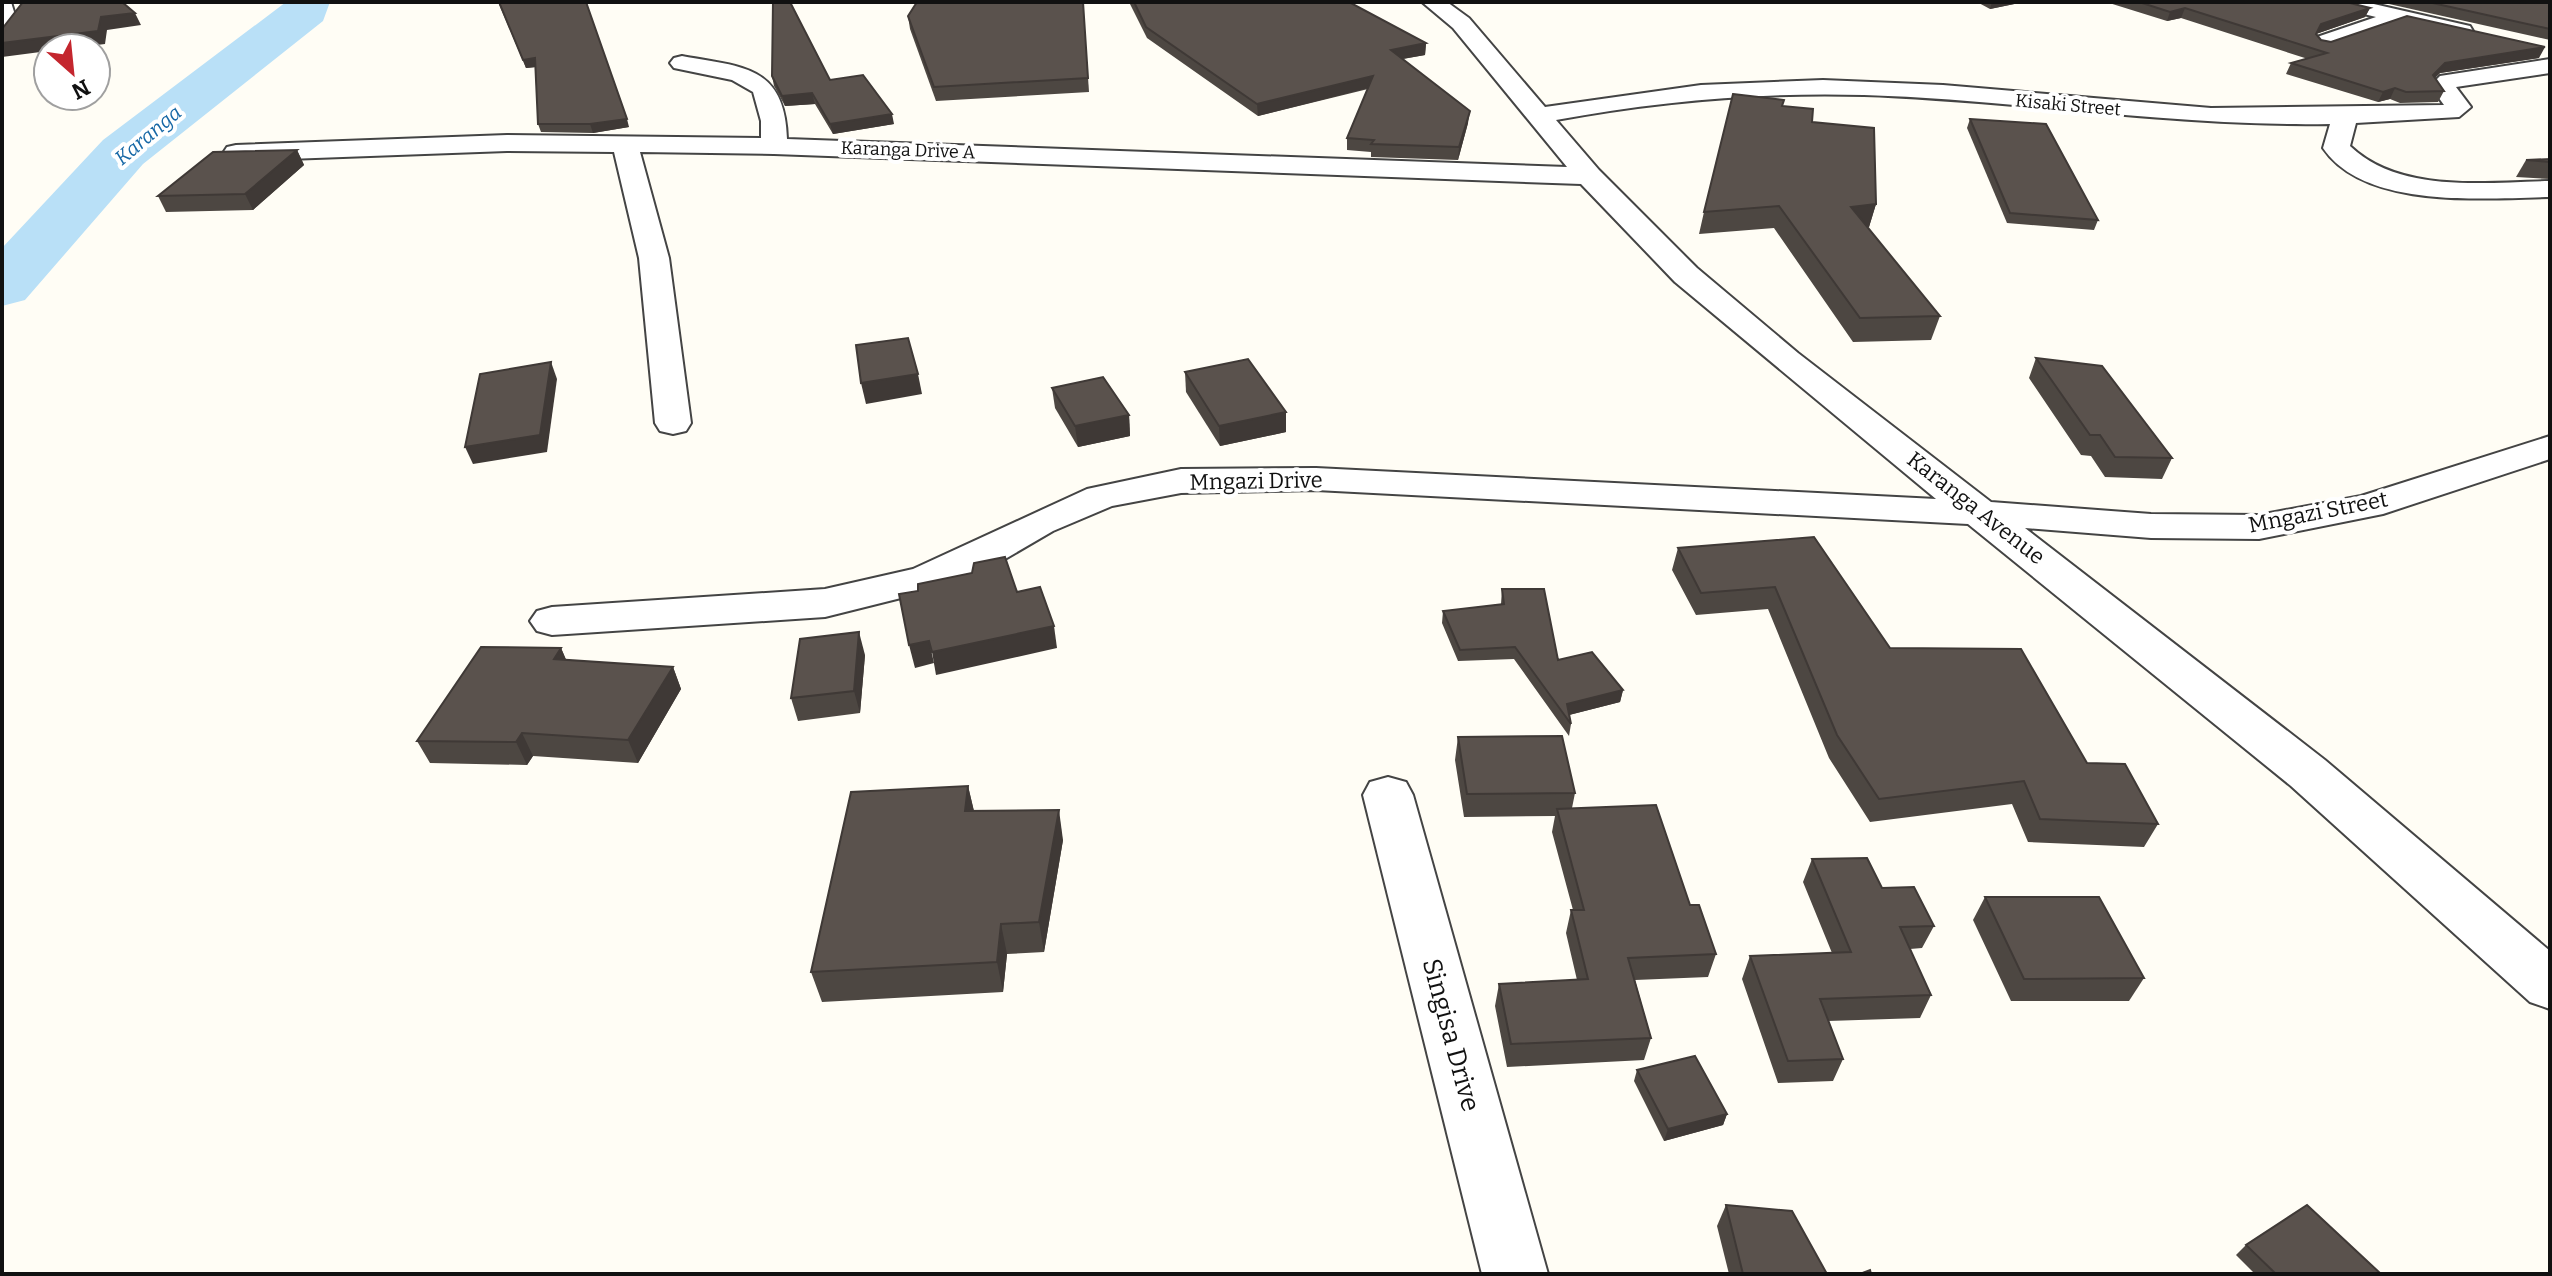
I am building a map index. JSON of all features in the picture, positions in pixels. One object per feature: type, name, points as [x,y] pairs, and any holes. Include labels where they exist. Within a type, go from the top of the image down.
[{"type":"street","name":"Karanga Avenue","points":[[1433,2],[1461,23],[1589,176],[1697,284],[1786,360],[1984,513],[2308,773],[2550,985]]},
{"type":"street","points":[[2338,2],[2480,35]]},
{"type":"street","points":[[2,5],[7,25],[2,31]]},
{"type":"street","points":[[2325,42],[2452,7]]},
{"type":"street","name":"Kisaki Street","points":[[1539,116],[1649,95],[1698,91],[1865,88],[2180,114],[2345,117],[2450,112],[2459,107],[2442,86],[2448,81],[2543,51]]},
{"type":"street","points":[[682,63],[749,76],[768,90],[776,115],[774,146]]},
{"type":"street","points":[[2345,117],[2336,148],[2341,156],[2384,179],[2420,188],[2550,189]]},
{"type":"street","name":"Karanga Drive A","points":[[226,153],[507,143],[774,146],[1589,176]]},
{"type":"street","points":[[625,145],[654,258],[673,423]]},
{"type":"street","name":"Mngazi Street","points":[[1984,513],[2151,526],[2259,527],[2369,506],[2550,447]]},
{"type":"street","name":"Mngazi Drive","points":[[552,621],[825,603],[926,579],[1039,523],[1101,497],[1181,481],[1316,479],[1984,513]]},
{"type":"street","name":"Singisa Drive","points":[[1388,795],[1515,1274]]},
{"type":"building","points":[[23,2],[122,2],[135,13],[101,17],[98,31],[32,32],[32,39],[2,43],[2,29]]},
{"type":"building","points":[[499,2],[586,2],[627,119],[590,124],[538,124],[535,58],[523,60]]},
{"type":"building","points":[[773,2],[790,2],[830,80],[863,75],[892,114],[830,124],[812,93],[782,96],[772,76]]},
{"type":"building","points":[[917,2],[1083,2],[1088,78],[934,87],[908,16]]},
{"type":"building","points":[[1134,2],[1349,2],[1426,43],[1391,50],[1470,111],[1459,147],[1371,144],[1374,140],[1347,138],[1373,76],[1257,104],[1146,27]]},
{"type":"building","points":[[2139,2],[2346,2],[2370,8],[2321,24],[2316,34],[2321,40],[2331,42],[2407,16],[2545,47],[2445,63],[2433,75],[2444,91],[2406,92],[2395,88],[2383,92],[2291,63],[2327,53],[2185,8],[2170,12]]},
{"type":"building","points":[[2428,2],[2550,2],[2550,29]]},
{"type":"building","points":[[1733,94],[1784,100],[1782,106],[1813,109],[1812,122],[1874,128],[1876,204],[1851,207],[1940,316],[1860,318],[1779,206],[1704,212]]},
{"type":"building","points":[[1970,119],[2046,124],[2098,220],[2010,213]]},
{"type":"building","points":[[297,150],[245,194],[158,196],[213,152]]},
{"type":"building","points":[[908,338],[918,374],[861,383],[856,345]]},
{"type":"building","points":[[2036,358],[2102,366],[2172,458],[2115,457],[2100,435],[2090,435]]},
{"type":"building","points":[[1248,359],[1286,412],[1219,426],[1185,372]]},
{"type":"building","points":[[551,362],[540,435],[465,447],[480,374]]},
{"type":"building","points":[[1103,377],[1129,415],[1075,426],[1052,388]]},
{"type":"building","points":[[1814,537],[1890,648],[2021,649],[2087,763],[2125,764],[2158,824],[2040,819],[2024,781],[1879,799],[1837,735],[1775,587],[1701,593],[1678,548]]},
{"type":"building","points":[[1005,557],[1017,592],[1040,587],[1054,626],[932,652],[929,641],[909,645],[899,594],[918,591],[918,584],[972,573],[974,563]]},
{"type":"building","points":[[1502,589],[1544,589],[1558,660],[1592,652],[1623,690],[1567,704],[1571,724],[1515,647],[1460,650],[1443,611],[1504,604]]},
{"type":"building","points":[[859,632],[854,691],[791,698],[800,639]]},
{"type":"building","points":[[481,647],[561,648],[554,659],[673,667],[628,740],[522,733],[516,742],[417,741]]},
{"type":"building","points":[[1562,736],[1575,793],[1467,794],[1458,737]]},
{"type":"building","points":[[968,786],[965,811],[1059,810],[1039,922],[1001,924],[997,962],[811,972],[851,792]]},
{"type":"building","points":[[1656,805],[1690,905],[1699,905],[1716,954],[1628,958],[1651,1038],[1511,1044],[1499,984],[1588,979],[1571,910],[1584,910],[1557,809]]},
{"type":"building","points":[[1867,858],[1882,888],[1914,887],[1934,926],[1900,927],[1931,995],[1820,999],[1843,1059],[1788,1061],[1750,956],[1851,952],[1812,859]]},
{"type":"building","points":[[1985,897],[2099,897],[2144,978],[2024,979]]},
{"type":"building","points":[[1695,1056],[1727,1114],[1668,1129],[1637,1070]]},
{"type":"building","points":[[1726,1205],[1792,1211],[1827,1274],[1743,1274]]},
{"type":"building","points":[[2307,1205],[2381,1274],[2276,1274],[2246,1245]]},
{"type":"waterway","name":"Karanga","points":[[2,286],[123,152],[307,11],[308,2]]}]
